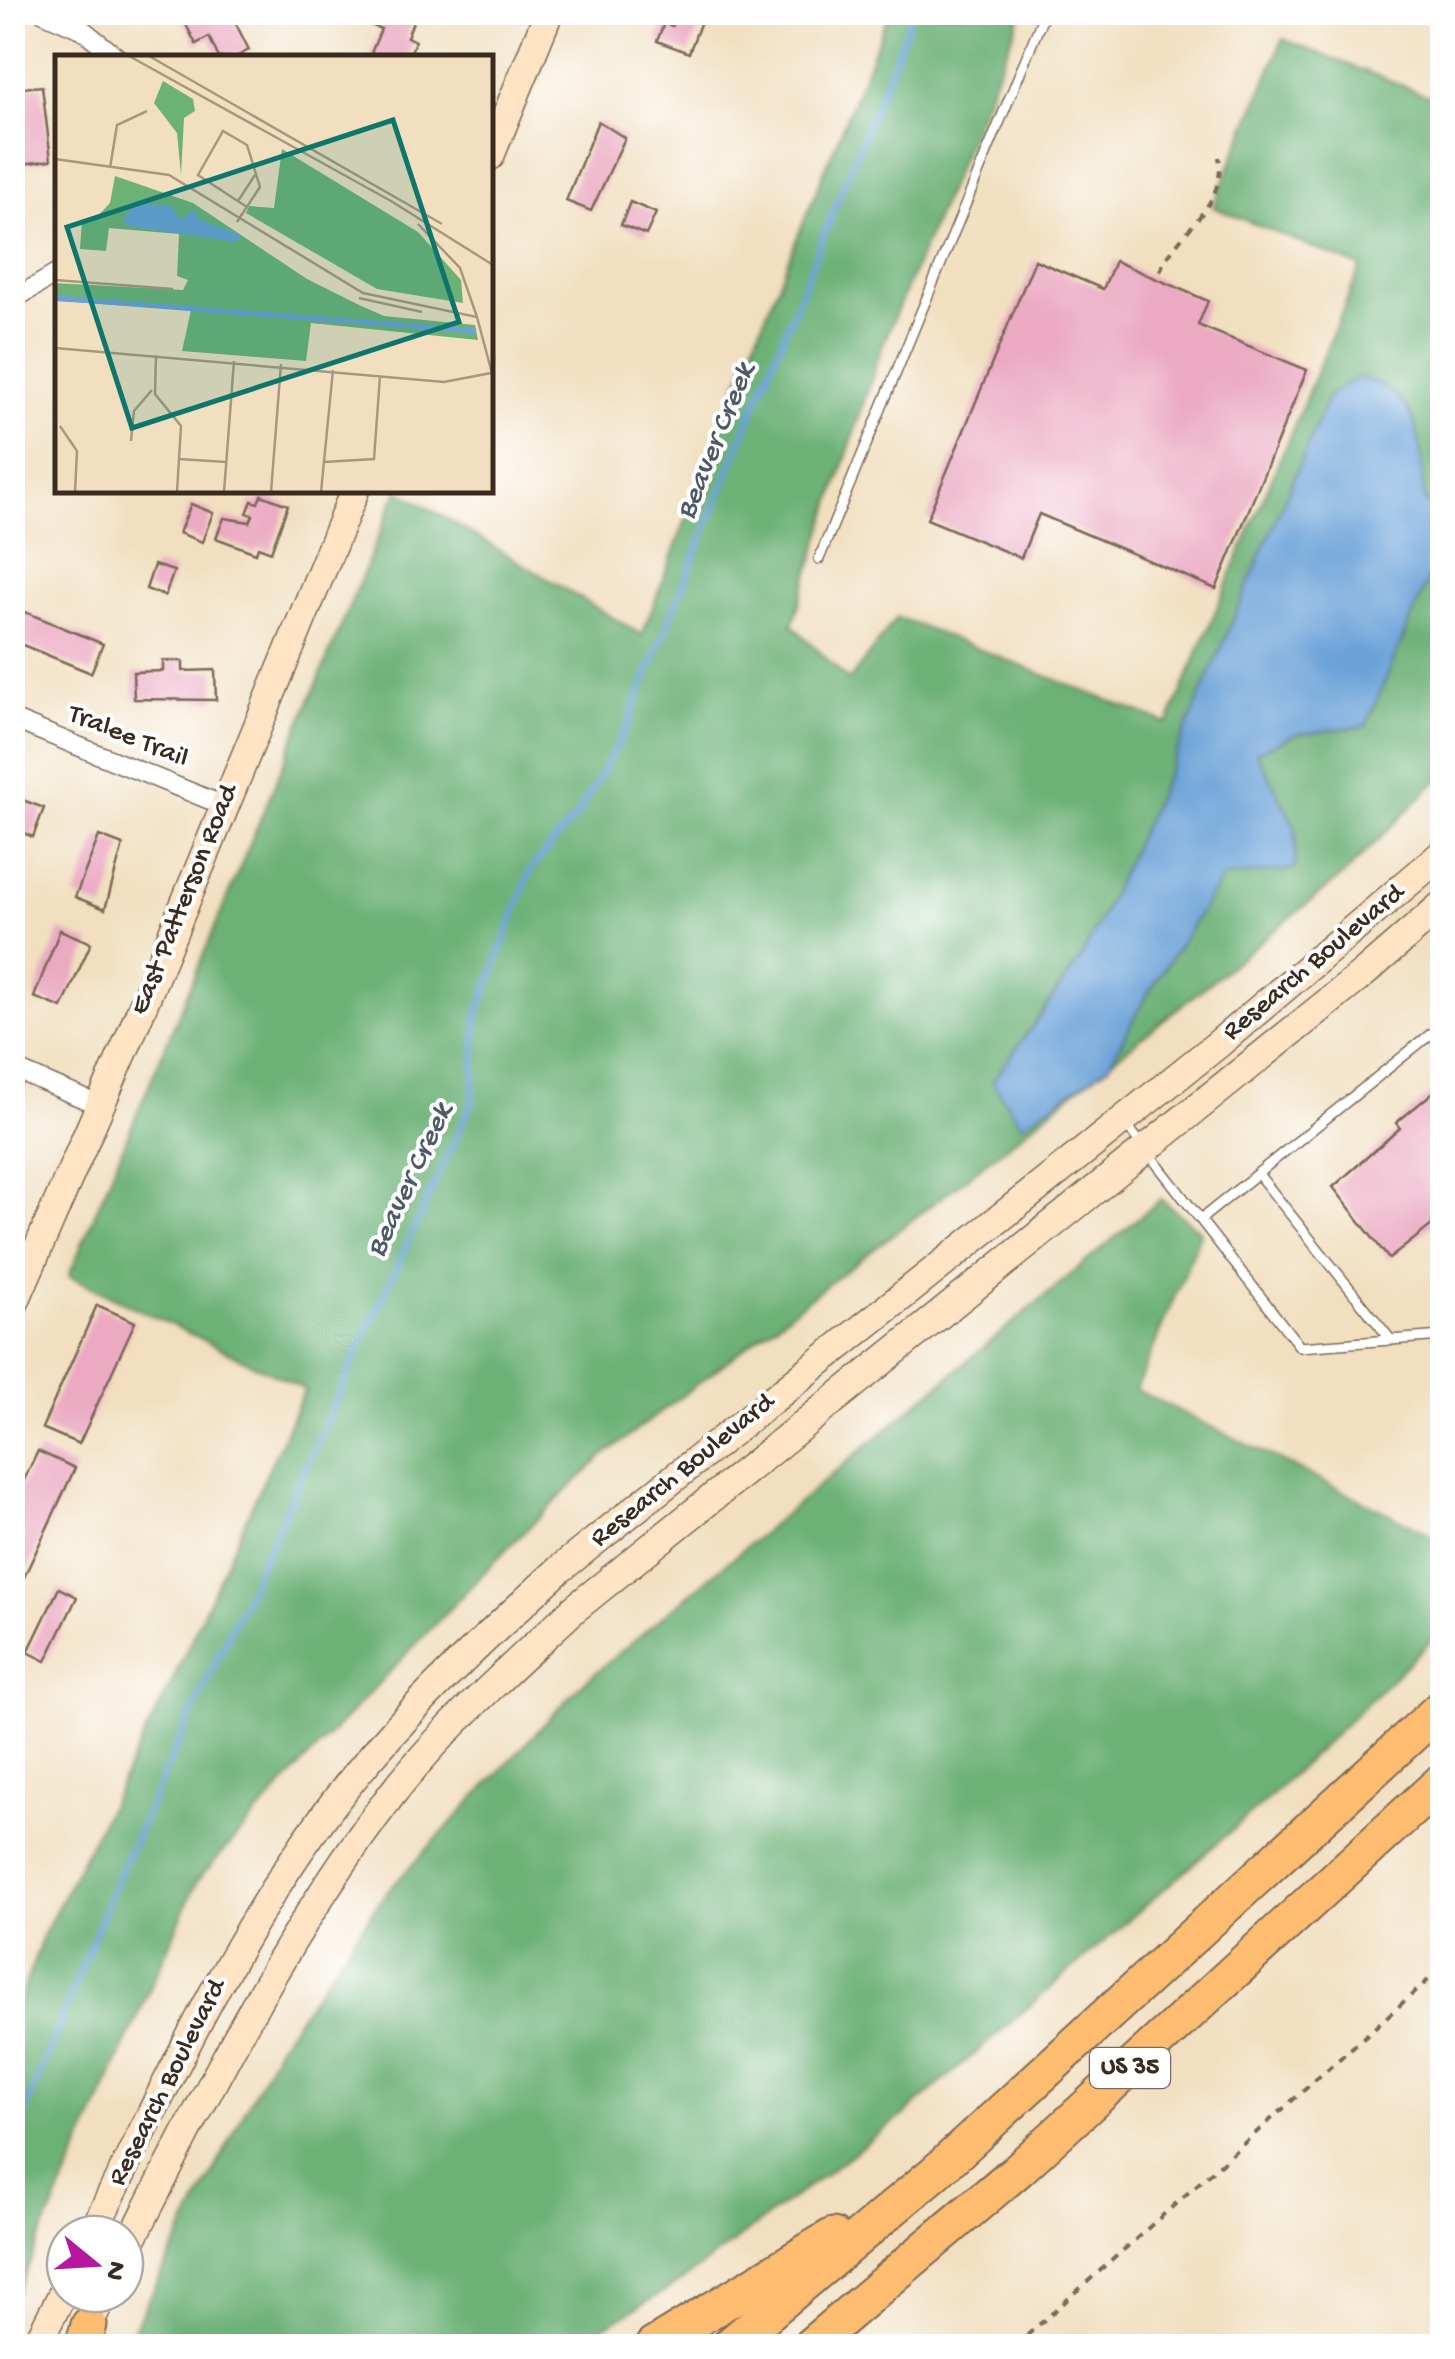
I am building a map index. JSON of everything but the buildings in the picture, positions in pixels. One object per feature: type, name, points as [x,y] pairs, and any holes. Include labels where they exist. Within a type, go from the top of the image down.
[{"type":"highway","name":"US 35","points":[[729,2346],[936,2172],[1442,1707]]},
{"type":"highway","name":"US 35","points":[[810,2346],[1019,2169],[1442,1781]]},
{"type":"highway","points":[[653,2346],[936,2172]]},
{"type":"main road","points":[[492,151],[548,12]]},
{"type":"main road","name":"East Patterson Road","points":[[12,1308],[102,1106],[222,805],[354,492]]},
{"type":"main road","name":"Research Boulevard","points":[[102,2214],[208,1998],[324,1816],[381,1744],[470,1651],[560,1569],[1122,1120],[1442,854]]},
{"type":"main road","name":"Research Boulevard","points":[[145,2216],[302,1920],[394,1792],[486,1692],[573,1610],[1442,905]]},
{"type":"main road","points":[[36,2346],[52,2314]]},
{"type":"street","points":[[42,12],[83,30],[114,55]]},
{"type":"street","points":[[12,300],[55,275]]},
{"type":"street","name":"Tralee Trail","points":[[12,719],[222,805]]},
{"type":"street","points":[[12,1068],[102,1106]]},
{"type":"lane","points":[[819,560],[1045,12]]},
{"type":"lane","points":[[1201,1220],[1442,1025]]},
{"type":"lane","points":[[1122,1120],[1300,1347],[1442,1336]]},
{"type":"lane","points":[[1258,1174],[1390,1340]]},
{"type":"path","points":[[1160,271],[1168,251],[1201,221],[1221,171],[1219,157]]},
{"type":"path","points":[[1015,2346],[1442,1968]]},
{"type":"green space","points":[[889,13],[1022,13],[882,346],[792,625],[849,681],[897,617],[1168,724],[1361,267],[1213,207],[1283,39],[1442,101],[1442,776],[1342,876],[969,1176],[603,1456],[511,1544],[321,1744],[197,1881],[51,2214],[45,2214],[45,2228],[13,2301],[12,2021],[43,1936],[172,1682],[305,1389],[69,1276],[397,492],[642,635],[740,378]]},
{"type":"green space","points":[[1161,1199],[1201,1232],[1136,1390],[1442,1540],[1442,1630],[1263,1803],[904,2115],[677,2284],[571,2346],[125,2346],[141,2314],[145,2314],[145,2307],[278,2046],[385,1894],[581,1685]]},
{"type":"water","points":[[1358,377],[1380,385],[1408,409],[1419,441],[1425,503],[1442,503],[1442,546],[1366,726],[1297,734],[1256,752],[1296,828],[1295,869],[1222,878],[1140,1007],[1109,1066],[1022,1125],[992,1082],[1082,957],[1162,786],[1329,395]]},
{"type":"waterway","name":"Beaver Creek","points":[[12,2144],[116,1880],[473,1100],[477,1017],[531,869],[578,814],[625,731],[913,12]]}]
